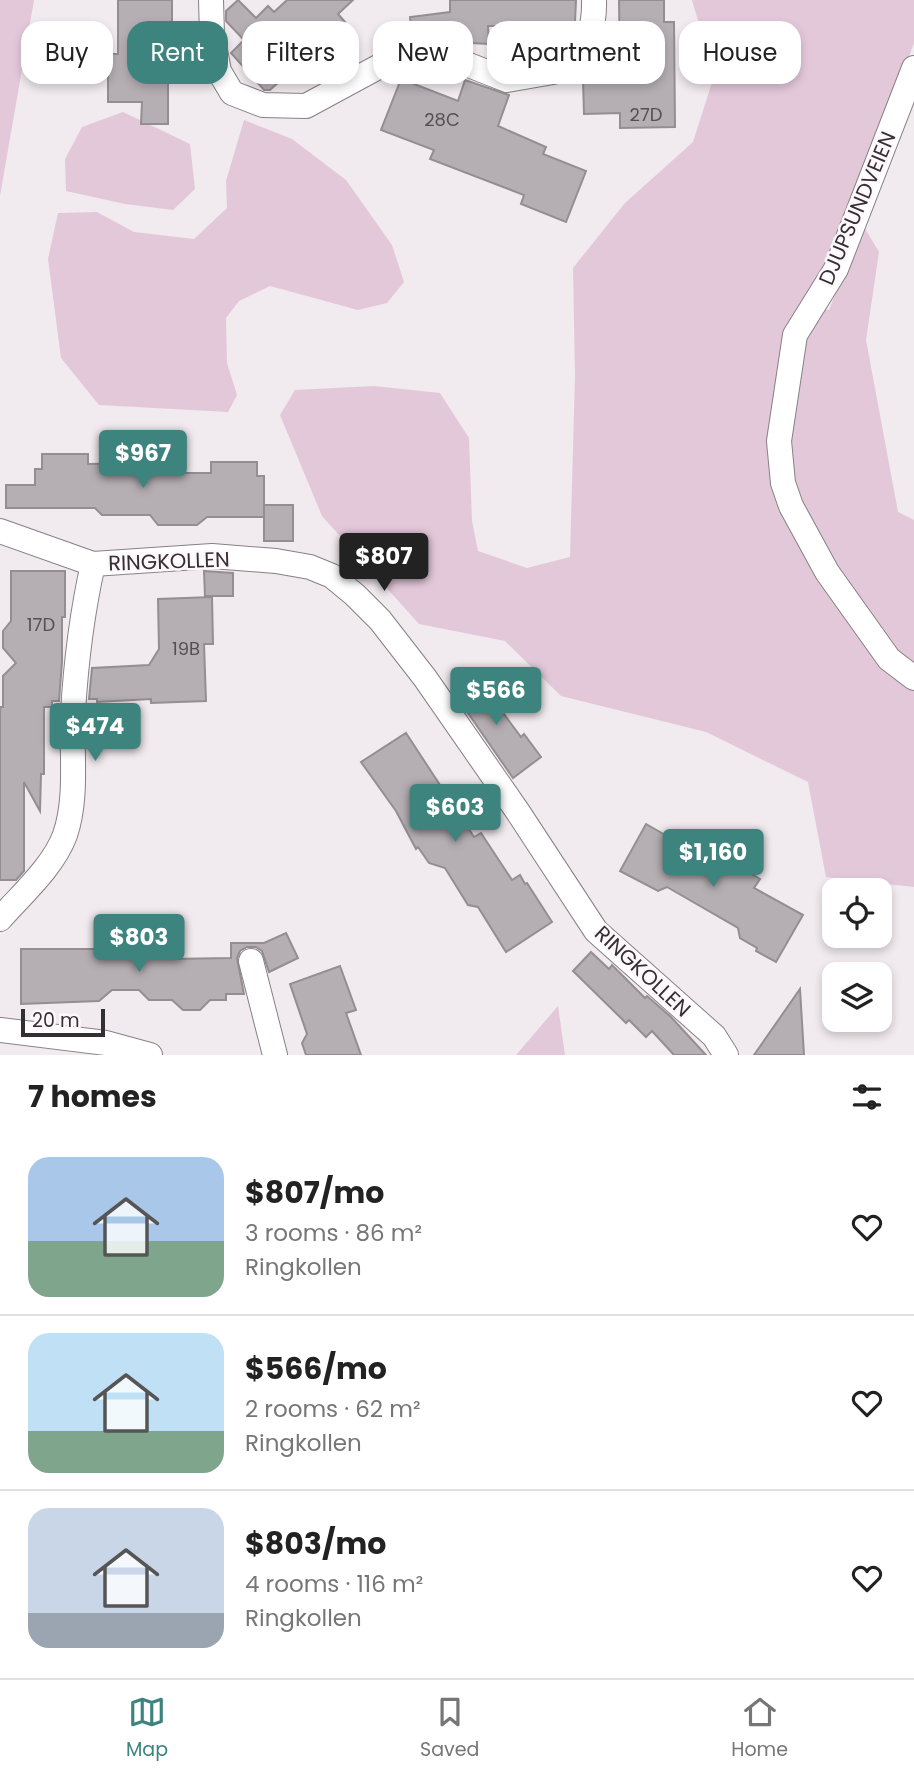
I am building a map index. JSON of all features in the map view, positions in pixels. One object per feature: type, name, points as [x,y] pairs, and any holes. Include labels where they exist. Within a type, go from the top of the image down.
[{"type":"street","points":[[211,0],[212,36],[219,71],[232,93],[263,105],[306,106],[380,66],[419,54],[451,58],[507,80],[576,66],[586,48],[594,17],[594,0]]},
{"type":"street","name":"DJUPSUNDVEIEN","points":[[914,68],[836,269],[795,335],[779,441],[783,483],[791,506],[827,572],[889,659],[914,678]]},
{"type":"street","name":"RINGKOLLEN","points":[[0,531],[93,564],[212,556],[276,561],[310,567],[332,576],[380,620],[425,678],[596,931],[713,1036],[726,1055]]},
{"type":"street","name":"RINGKOLLEN","points":[[0,919],[48,865],[65,835],[71,806],[73,711],[83,607],[93,564]]},
{"type":"street","points":[[251,961],[275,1055]]},
{"type":"street","points":[[0,1030],[150,1055]]},
{"type":"shaded area","points":[[0,0],[34,0],[30,21],[21,21],[21,75],[0,196]]},
{"type":"shaded area","points":[[692,0],[914,0],[914,43],[811,308],[829,310],[863,225],[879,252],[866,340],[898,512],[914,520],[914,887],[892,884],[892,878],[826,877],[808,782],[706,732],[561,696],[505,641],[419,624],[322,516],[280,415],[295,390],[374,386],[440,393],[469,438],[472,521],[478,551],[527,568],[570,557],[575,376],[573,268],[625,203],[693,142],[711,84],[801,84],[801,21],[698,21]]},
{"type":"shaded area","points":[[123,112],[190,144],[195,189],[173,210],[125,204],[66,191],[65,159],[82,127]]},
{"type":"shaded area","points":[[244,120],[292,139],[346,180],[392,245],[404,282],[387,303],[358,310],[270,286],[239,301],[226,318],[227,363],[237,395],[228,412],[99,405],[61,358],[48,259],[58,213],[97,212],[134,232],[194,239],[227,208],[226,181]]},
{"type":"shaded area","points":[[558,1006],[565,1055],[516,1055]]},
{"type":"building","points":[[118,0],[172,0],[172,21],[127,21],[127,84],[168,84],[168,124],[141,124],[142,102],[108,102],[108,84],[113,84],[113,54],[118,54]]},
{"type":"building","points":[[238,0],[256,18],[268,6],[274,12],[287,0],[353,0],[338,14],[344,21],[242,21],[242,38],[226,21],[226,11]]},
{"type":"building","points":[[450,0],[576,0],[575,21],[487,21],[487,44],[473,43],[473,21],[410,21],[410,17],[450,12]]},
{"type":"building","points":[[619,0],[664,0],[664,21],[619,21]]},
{"type":"building","points":[[665,22],[674,22],[675,127],[620,128],[620,113],[584,114],[583,84],[665,84]]},
{"type":"building","points":[[242,42],[242,65],[231,53]]},
{"type":"building","points":[[473,83],[509,95],[498,126],[546,147],[543,154],[586,171],[566,222],[521,204],[524,195],[430,159],[434,150],[381,130],[399,84],[414,84],[458,101],[464,84]]},
{"type":"building","points":[[259,84],[277,84],[270,90],[264,90]]},
{"type":"building","points":[[42,454],[88,454],[88,464],[144,463],[145,473],[211,473],[211,462],[257,462],[257,476],[264,476],[264,517],[207,517],[197,525],[158,525],[150,515],[102,515],[95,508],[6,508],[6,485],[35,485],[35,469],[42,469]]},
{"type":"building","points":[[264,505],[293,505],[293,541],[264,541]]},
{"type":"building","points":[[11,571],[65,571],[65,617],[62,617],[59,701],[52,701],[52,707],[44,707],[44,774],[41,774],[40,811],[24,782],[24,871],[16,880],[0,880],[0,707],[3,707],[3,676],[16,663],[3,648],[3,631],[11,621]]},
{"type":"building","points":[[204,571],[233,573],[233,596],[205,596]]},
{"type":"building","points":[[212,597],[213,644],[204,644],[206,701],[151,703],[151,699],[97,702],[97,699],[89,699],[92,668],[149,665],[159,649],[158,599]]},
{"type":"building","points":[[474,674],[521,737],[524,734],[541,757],[513,778],[452,690]]},
{"type":"building","points":[[406,733],[474,837],[481,833],[512,880],[520,875],[552,922],[506,952],[478,907],[468,905],[445,868],[429,863],[418,847],[416,849],[396,811],[361,762]]},
{"type":"building","points":[[646,824],[695,852],[700,843],[760,879],[754,888],[803,915],[776,962],[740,938],[738,928],[667,887],[658,891],[620,871]]},
{"type":"building","points":[[286,933],[298,958],[269,972],[262,951],[256,947],[247,947],[240,951],[237,958],[244,994],[226,994],[226,1000],[210,1000],[200,1010],[183,1010],[172,1000],[149,1000],[139,990],[112,990],[99,1001],[21,1004],[21,949],[169,949],[169,959],[231,958],[231,943],[264,943]]},
{"type":"building","points":[[591,952],[609,969],[612,965],[645,998],[647,996],[671,1017],[706,1055],[674,1055],[652,1031],[646,1037],[629,1020],[626,1023],[573,971]]},
{"type":"building","points":[[340,966],[356,1010],[346,1013],[361,1055],[306,1055],[302,1043],[307,1034],[290,984]]},
{"type":"building","points":[[800,989],[804,1055],[754,1055]]}]
